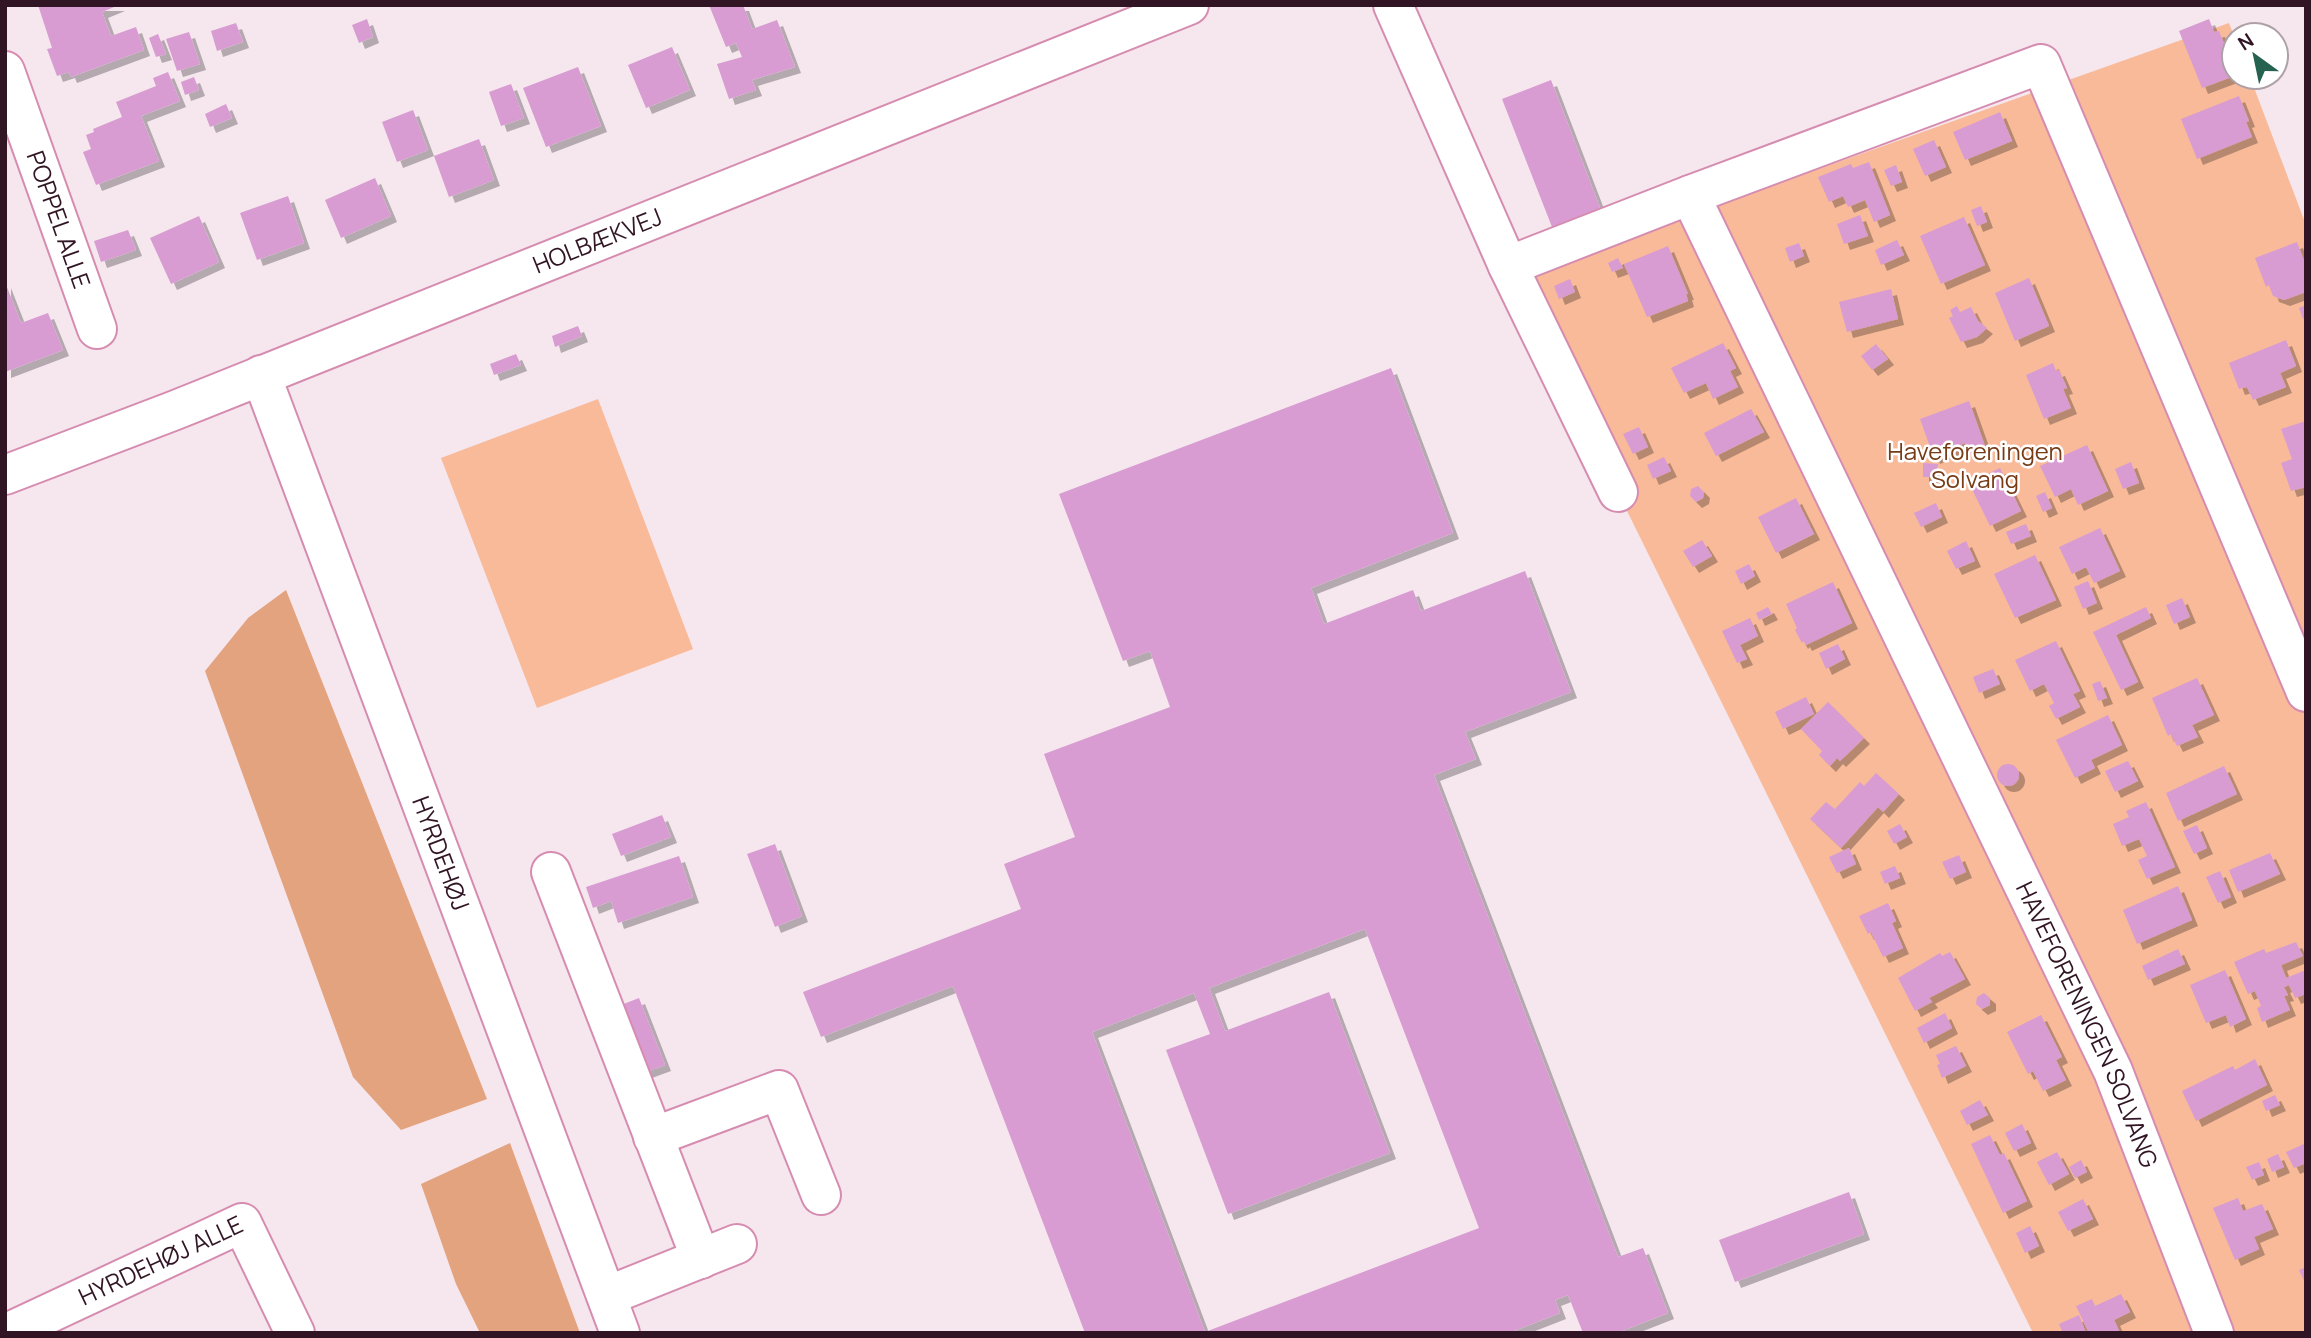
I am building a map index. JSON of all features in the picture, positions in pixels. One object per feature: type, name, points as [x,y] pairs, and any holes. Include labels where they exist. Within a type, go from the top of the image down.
[{"type":"street","name":"HOLBÆKVEJ","points":[[5,475],[1189,5]]},
{"type":"street","points":[[1393,5],[1508,266],[1618,492]]},
{"type":"street","points":[[1508,266],[2041,64],[2306,692]]},
{"type":"street","name":"POPPEL ALLE","points":[[5,71],[97,329]]},
{"type":"street","name":"HAVEFORENINGEN SOLVANG","points":[[1690,195],[2113,1071],[2214,1333]]},
{"type":"street","name":"HYRDEHØJ","points":[[261,375],[620,1333]]},
{"type":"street","points":[[551,872],[701,1259]]},
{"type":"street","points":[[653,1137],[779,1090],[821,1195]]},
{"type":"street","name":"HYRDEHØJ ALLE","points":[[7,1333],[242,1223],[295,1333]]},
{"type":"street","points":[[607,1296],[737,1244]]},
{"type":"green space","name":"Haveforeningen Solvang","points":[[2220,26],[2220,91],[2255,91],[2306,225],[2306,1333],[2033,1333],[1512,278]]},
{"type":"green space","points":[[598,399],[693,649],[537,708],[441,458]]},
{"type":"shaded area","points":[[286,590],[487,1099],[401,1130],[353,1077],[205,671],[248,618]]},
{"type":"shaded area","points":[[510,1143],[580,1333],[480,1333],[456,1284],[421,1184]]},
{"type":"building","points":[[38,5],[119,5],[102,12],[111,36],[136,27],[144,50],[71,77],[69,72],[57,76],[47,49],[52,48]]},
{"type":"building","points":[[709,5],[743,5],[752,29],[777,20],[795,67],[752,80],[756,90],[729,99],[717,64],[742,57],[736,43],[726,47]]},
{"type":"building","points":[[367,19],[373,37],[359,43],[352,25]]},
{"type":"building","points":[[2209,19],[2214,32],[2219,31],[2220,81],[2202,88],[2179,31]]},
{"type":"building","points":[[236,23],[243,42],[217,51],[211,31]]},
{"type":"building","points":[[189,32],[200,64],[177,71],[166,39]]},
{"type":"building","points":[[158,34],[166,54],[156,57],[149,38]]},
{"type":"building","points":[[672,47],[690,90],[646,108],[628,65]]},
{"type":"building","points":[[578,67],[601,126],[546,147],[523,88]]},
{"type":"building","points":[[168,72],[180,101],[141,116],[159,161],[96,185],[83,152],[91,149],[86,135],[94,132],[93,129],[122,117],[116,102],[156,86],[153,78]]},
{"type":"building","points":[[194,77],[199,90],[185,95],[181,82]]},
{"type":"building","points":[[1551,80],[1600,208],[1552,227],[1502,99]]},
{"type":"building","points":[[511,84],[524,118],[501,126],[489,92]]},
{"type":"building","points":[[2239,96],[2252,137],[2197,159],[2181,119]]},
{"type":"building","points":[[226,104],[232,118],[210,127],[205,114]]},
{"type":"building","points":[[413,110],[428,150],[397,162],[382,122]]},
{"type":"building","points":[[2000,112],[2012,141],[1965,160],[1953,132]]},
{"type":"building","points":[[479,139],[494,180],[449,197],[434,156]]},
{"type":"building","points":[[1934,140],[1946,167],[1925,176],[1913,149]]},
{"type":"building","points":[[1869,162],[1890,215],[1874,222],[1865,200],[1848,207],[1843,196],[1829,202],[1818,177],[1851,164],[1853,168]]},
{"type":"building","points":[[1896,165],[1902,182],[1891,186],[1884,170]]},
{"type":"building","points":[[375,178],[391,216],[341,238],[325,200]]},
{"type":"building","points":[[288,196],[304,243],[257,260],[240,213]]},
{"type":"building","points":[[1981,206],[1987,222],[1977,226],[1971,210]]},
{"type":"building","points":[[1860,215],[1868,236],[1844,244],[1837,224]]},
{"type":"building","points":[[199,216],[219,262],[171,284],[150,238]]},
{"type":"building","points":[[1964,217],[1985,265],[1941,284],[1920,236]]},
{"type":"building","points":[[128,230],[136,250],[101,262],[94,241]]},
{"type":"building","points":[[1897,240],[1904,255],[1881,265],[1875,250]]},
{"type":"building","points":[[2297,242],[2306,266],[2306,292],[2284,300],[2273,296],[2269,285],[2266,287],[2255,258]]},
{"type":"building","points":[[1799,243],[1804,256],[1790,262],[1785,248]]},
{"type":"building","points":[[1668,246],[1688,294],[1688,301],[1647,317],[1624,264]]},
{"type":"building","points":[[1618,258],[1623,268],[1612,272],[1608,263]]},
{"type":"building","points":[[2029,278],[2049,326],[2015,341],[1995,293]]},
{"type":"building","points":[[1570,279],[1575,292],[1559,299],[1554,286]]},
{"type":"building","points":[[5,282],[21,323],[48,313],[63,350],[5,372]]},
{"type":"building","points":[[1891,289],[1898,319],[1847,332],[1839,302]]},
{"type":"building","points":[[2306,305],[2306,318],[2303,319],[2299,308]]},
{"type":"building","points":[[1957,306],[1960,312],[1971,307],[1978,321],[1987,328],[1977,337],[1961,342],[1949,318],[1953,316],[1950,310]]},
{"type":"building","points":[[578,326],[582,336],[555,347],[552,336]]},
{"type":"building","points":[[2286,340],[2296,366],[2280,373],[2286,387],[2253,400],[2247,387],[2239,389],[2229,363]]},
{"type":"building","points":[[1723,343],[1736,368],[1730,371],[1738,387],[1713,399],[1706,383],[1684,393],[1671,368]]},
{"type":"building","points":[[1876,344],[1888,359],[1872,370],[1861,356]]},
{"type":"building","points":[[516,354],[521,365],[494,375],[490,364]]},
{"type":"building","points":[[2053,363],[2067,388],[2063,389],[2071,408],[2044,419],[2026,375]]},
{"type":"building","points":[[1391,368],[1453,533],[1311,588],[1324,624],[1413,590],[1421,611],[1525,571],[1571,692],[1465,732],[1476,759],[1434,775],[1618,1257],[1643,1248],[1668,1313],[1617,1333],[1583,1333],[1568,1295],[1555,1300],[1560,1313],[1509,1333],[1085,1333],[953,986],[821,1037],[803,992],[1021,909],[1004,864],[1075,837],[1044,754],[1170,707],[1150,651],[1123,661],[1059,494]],"holes":[[[1365,929],[1479,1228],[1205,1332],[1092,1032],[1194,993],[1210,1034],[1166,1050],[1228,1214],[1390,1153],[1329,992],[1225,1031],[1209,988]]]},
{"type":"building","points":[[1969,401],[1986,449],[1969,455],[1965,443],[1934,458],[1920,419]]},
{"type":"building","points":[[1751,409],[1764,432],[1716,456],[1704,433]]},
{"type":"building","points":[[2306,421],[2306,487],[2291,491],[2281,463],[2292,459],[2281,429]]},
{"type":"building","points":[[1639,427],[1648,447],[1633,454],[1623,434]]},
{"type":"building","points":[[2087,445],[2108,491],[2078,505],[2071,489],[2055,497],[2040,466]]},
{"type":"building","points":[[1664,457],[1671,471],[1653,479],[1647,465]]},
{"type":"building","points":[[2131,462],[2139,483],[2123,489],[2115,469]]},
{"type":"building","points":[[1923,463],[1938,464],[1936,477],[1923,477]]},
{"type":"building","points":[[2000,468],[2021,511],[1990,526],[1969,483]]},
{"type":"building","points":[[1698,486],[1704,492],[1703,498],[1696,502],[1690,496],[1691,489]]},
{"type":"building","points":[[2045,492],[2052,508],[2043,512],[2036,496]]},
{"type":"building","points":[[1796,498],[1814,534],[1776,553],[1758,517]]},
{"type":"building","points":[[1936,503],[1942,517],[1921,527],[1914,513]]},
{"type":"building","points":[[2026,524],[2031,536],[2011,544],[2006,532]]},
{"type":"building","points":[[2100,528],[2120,571],[2094,583],[2086,567],[2072,574],[2059,547]]},
{"type":"building","points":[[1702,540],[1712,556],[1693,567],[1683,551]]},
{"type":"building","points":[[1966,541],[1975,561],[1956,569],[1947,551]]},
{"type":"building","points":[[2035,555],[2056,600],[2015,618],[1994,574]]},
{"type":"building","points":[[1749,564],[1755,576],[1741,584],[1735,571]]},
{"type":"building","points":[[2088,581],[2097,603],[2083,609],[2074,587]]},
{"type":"building","points":[[1833,582],[1852,623],[1806,645],[1795,630],[1797,628],[1786,604]]},
{"type":"building","points":[[2182,598],[2190,617],[2174,624],[2166,605]]},
{"type":"building","points":[[1768,607],[1772,614],[1759,620],[1756,613]]},
{"type":"building","points":[[2146,607],[2151,618],[2116,635],[2138,682],[2121,690],[2093,632]]},
{"type":"building","points":[[1750,618],[1758,636],[1740,645],[1747,659],[1737,663],[1722,631]]},
{"type":"building","points":[[2056,641],[2080,691],[2073,694],[2080,707],[2056,719],[2049,706],[2054,703],[2044,684],[2030,691],[2015,660]]},
{"type":"building","points":[[1838,644],[1845,659],[1826,669],[1819,653]]},
{"type":"building","points":[[1993,669],[2000,684],[1979,693],[1973,677]]},
{"type":"building","points":[[2197,678],[2214,715],[2192,725],[2198,737],[2177,746],[2171,734],[2168,736],[2152,698]]},
{"type":"building","points":[[2100,681],[2107,698],[2098,701],[2092,684]]},
{"type":"building","points":[[1806,697],[1814,714],[1783,729],[1775,712]]},
{"type":"building","points":[[1828,702],[1864,738],[1840,761],[1837,758],[1830,766],[1819,755],[1822,751],[1801,729]]},
{"type":"building","points":[[2108,715],[2122,745],[2091,760],[2095,768],[2075,778],[2056,740]]},
{"type":"building","points":[[2128,761],[2138,781],[2115,792],[2105,771]]},
{"type":"building","points":[[2008,764],[2018,771],[2019,775],[2012,785],[2008,786],[1998,779],[1997,775],[2004,765]]},
{"type":"building","points":[[2224,766],[2237,794],[2178,821],[2166,793]]},
{"type":"building","points":[[1876,773],[1899,794],[1883,812],[1878,807],[1841,848],[1810,819],[1826,802],[1835,809],[1860,782],[1864,786]]},
{"type":"building","points":[[2146,802],[2175,867],[2147,879],[2138,860],[2147,856],[2139,839],[2122,846],[2113,824],[2129,817],[2126,811]]},
{"type":"building","points":[[662,815],[671,837],[621,856],[612,834]]},
{"type":"building","points":[[1900,824],[1907,837],[1894,844],[1887,831]]},
{"type":"building","points":[[2197,825],[2207,848],[2194,854],[2183,831]]},
{"type":"building","points":[[775,844],[802,916],[775,927],[747,854]]},
{"type":"building","points":[[1849,848],[1856,864],[1837,873],[1829,857]]},
{"type":"building","points":[[2270,853],[2280,874],[2238,892],[2229,870]]},
{"type":"building","points":[[1959,855],[1966,872],[1950,879],[1942,862]]},
{"type":"building","points":[[679,856],[693,897],[618,923],[611,901],[593,908],[586,887]]},
{"type":"building","points":[[1895,866],[1900,878],[1885,884],[1880,872]]},
{"type":"building","points":[[2220,871],[2231,897],[2218,903],[2206,877]]},
{"type":"building","points":[[2178,886],[2192,920],[2137,944],[2123,910]]},
{"type":"building","points":[[1888,903],[1896,921],[1892,923],[1903,948],[1883,957],[1871,932],[1868,934],[1859,916]]},
{"type":"building","points":[[2296,942],[2303,956],[2281,965],[2286,978],[2306,970],[2306,994],[2295,998],[2289,985],[2284,987],[2288,995],[2284,996],[2290,1010],[2262,1022],[2257,1008],[2261,1006],[2255,991],[2248,994],[2234,962],[2264,949],[2266,953]]},
{"type":"building","points":[[2178,949],[2185,964],[2148,980],[2142,966]]},
{"type":"building","points":[[1950,952],[1965,979],[1929,998],[1932,1002],[1915,1011],[1898,978],[1940,953],[1942,956]]},
{"type":"building","points":[[2225,970],[2246,1019],[2230,1027],[2226,1015],[2206,1023],[2190,985]]},
{"type":"building","points":[[1984,993],[1990,998],[1990,1005],[1982,1009],[1976,1004],[1977,997]]},
{"type":"building","points":[[639,998],[665,1065],[646,1072],[621,1005]]},
{"type":"building","points":[[1945,1013],[1952,1028],[1924,1043],[1917,1028]]},
{"type":"building","points":[[2041,1015],[2062,1057],[2056,1060],[2066,1080],[2043,1091],[2033,1071],[2028,1074],[2007,1032]]},
{"type":"building","points":[[1956,1046],[1966,1066],[1942,1078],[1936,1055]]},
{"type":"building","points":[[2255,1059],[2267,1085],[2196,1121],[2182,1091],[2233,1066],[2235,1070]]},
{"type":"building","points":[[2275,1095],[2280,1105],[2266,1111],[2262,1101]]},
{"type":"building","points":[[1980,1100],[1988,1115],[1967,1125],[1960,1111]]},
{"type":"building","points":[[2022,1124],[2031,1143],[2014,1151],[2005,1133]]},
{"type":"building","points":[[1990,1135],[2000,1155],[2004,1153],[2027,1201],[2003,1213],[1971,1144]]},
{"type":"building","points":[[2306,1143],[2306,1163],[2294,1168],[2286,1152]]},
{"type":"building","points":[[2057,1152],[2069,1174],[2049,1185],[2037,1162]]},
{"type":"building","points":[[2278,1154],[2284,1167],[2272,1172],[2267,1159]]},
{"type":"building","points":[[2081,1160],[2087,1172],[2075,1178],[2069,1167]]},
{"type":"building","points":[[2259,1162],[2264,1175],[2252,1180],[2246,1167]]},
{"type":"building","points":[[1849,1192],[1864,1234],[1735,1282],[1719,1240]]},
{"type":"building","points":[[2238,1198],[2243,1211],[2262,1204],[2273,1229],[2254,1237],[2259,1249],[2235,1260],[2213,1208]]},
{"type":"building","points":[[2083,1199],[2093,1219],[2068,1231],[2058,1212]]},
{"type":"building","points":[[2030,1226],[2039,1246],[2025,1253],[2016,1233]]},
{"type":"building","points":[[2306,1267],[2306,1285],[2299,1270]]},
{"type":"building","points":[[2121,1294],[2130,1312],[2114,1320],[2120,1333],[2089,1333],[2076,1306],[2092,1299],[2095,1306]]},
{"type":"building","points":[[2079,1315],[2086,1333],[2063,1333],[2059,1324]]}]
